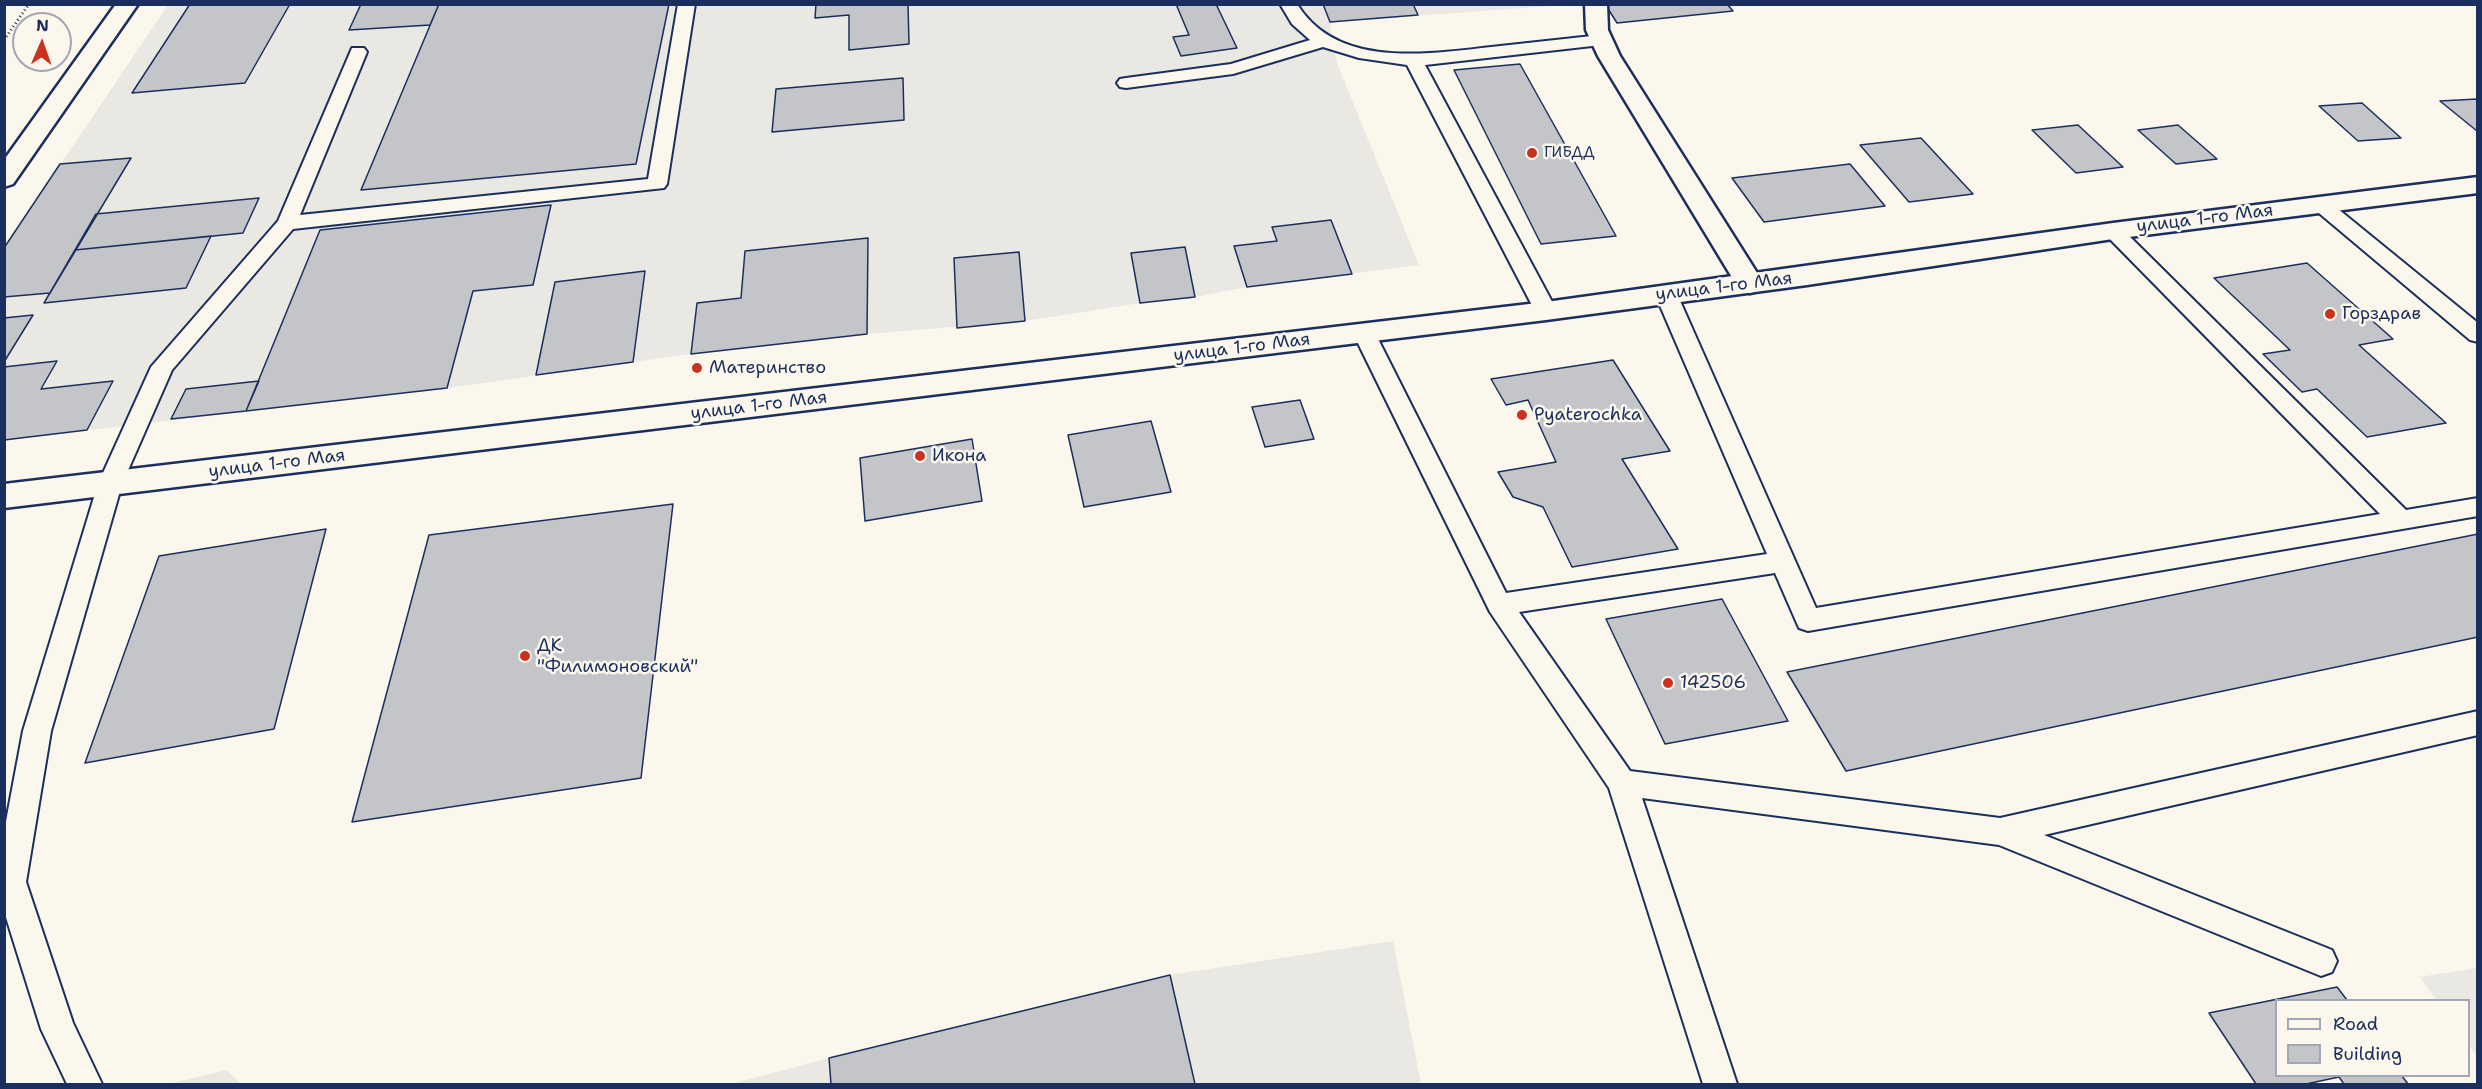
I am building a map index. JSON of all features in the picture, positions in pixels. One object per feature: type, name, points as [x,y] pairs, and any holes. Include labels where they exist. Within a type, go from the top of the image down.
[{"type":"street","points":[[4,179],[127,4]]},
{"type":"street","points":[[1596,4],[1596,22],[1601,40],[1750,284]]},
{"type":"street","name":"улица 1-го Мая","points":[[4,496],[1364,333],[1750,284],[2113,231],[2478,185]]},
{"type":"lane","points":[[287,223],[657,184],[687,4]]},
{"type":"lane","points":[[1288,4],[1303,28],[1322,42],[1337,48],[1414,61],[1601,40]]},
{"type":"lane","points":[[1126,83],[1233,69],[1322,42]]},
{"type":"lane","points":[[85,1084],[58,1029],[11,882],[37,731],[110,484],[162,367],[287,223],[358,52]]},
{"type":"lane","points":[[1414,61],[1546,310]]},
{"type":"lane","points":[[2320,204],[2478,335]]},
{"type":"lane","points":[[2113,231],[2401,520]]},
{"type":"lane","points":[[1666,294],[1808,620],[2478,507]]},
{"type":"lane","points":[[1364,333],[1499,605],[1622,783],[1720,1084]]},
{"type":"lane","points":[[1499,605],[1783,562]]},
{"type":"lane","points":[[2000,832],[2478,723]]},
{"type":"lane","points":[[1622,783],[2000,832],[2321,961]]},
{"type":"path","points":[[4,40],[29,4]]},
{"type":"shaded area","points":[[168,5],[1565,5],[1330,22],[1337,63],[1419,265],[1247,287],[1195,297],[1025,321],[867,334],[691,354],[447,388],[5,440],[4,248]]},
{"type":"shaded area","points":[[1393,941],[1421,1084],[731,1084],[1170,975]]},
{"type":"shaded area","points":[[2478,968],[2477,1058],[2470,1047],[2470,999],[2435,999],[2420,977]]},
{"type":"shaded area","points":[[227,1070],[240,1084],[168,1084]]},
{"type":"building","points":[[190,4],[290,4],[245,83],[132,93]]},
{"type":"building","points":[[361,4],[439,4],[430,25],[349,30]]},
{"type":"building","points":[[439,4],[669,4],[636,164],[361,190]]},
{"type":"building","points":[[816,4],[908,4],[909,44],[849,50],[849,15],[815,18]]},
{"type":"building","points":[[1176,4],[1216,4],[1237,48],[1181,56],[1173,37],[1189,35]]},
{"type":"building","points":[[1323,4],[1413,4],[1418,15],[1330,22]]},
{"type":"building","points":[[1605,4],[1727,4],[1733,11],[1617,23]]},
{"type":"building","name":"ГИБДД","points":[[1520,64],[1616,236],[1541,244],[1454,70]]},
{"type":"building","points":[[903,78],[904,120],[772,132],[776,89]]},
{"type":"building","points":[[2477,99],[2477,131],[2440,101]]},
{"type":"building","points":[[2362,103],[2401,138],[2358,141],[2319,106]]},
{"type":"building","points":[[2078,125],[2123,167],[2076,173],[2032,130]]},
{"type":"building","points":[[2178,125],[2217,159],[2176,164],[2138,130]]},
{"type":"building","points":[[1921,138],[1973,194],[1909,202],[1860,145]]},
{"type":"building","points":[[131,158],[50,293],[4,297],[4,248],[60,164]]},
{"type":"building","points":[[1850,164],[1885,206],[1764,222],[1732,178]]},
{"type":"building","points":[[259,198],[243,233],[75,250],[96,214]]},
{"type":"building","points":[[551,205],[533,285],[473,291],[447,388],[246,411],[320,230]]},
{"type":"building","points":[[1331,220],[1352,274],[1247,287],[1234,246],[1277,241],[1272,227]]},
{"type":"building","points":[[211,236],[186,288],[44,303],[75,250]]},
{"type":"building","points":[[868,238],[867,334],[691,354],[697,303],[741,298],[745,251]]},
{"type":"building","points":[[1185,247],[1195,297],[1140,303],[1131,253]]},
{"type":"building","points":[[1019,252],[1025,321],[957,328],[954,258]]},
{"type":"building","points":[[2307,263],[2393,339],[2359,345],[2446,423],[2367,437],[2317,389],[2302,392],[2263,354],[2290,350],[2214,278]]},
{"type":"building","points":[[645,271],[633,362],[536,375],[555,282]]},
{"type":"building","points":[[33,315],[4,362],[4,318]]},
{"type":"building","points":[[1613,360],[1670,451],[1622,459],[1678,549],[1572,567],[1543,507],[1513,497],[1498,472],[1556,462],[1528,400],[1506,405],[1491,379]]},
{"type":"building","points":[[57,361],[41,389],[113,381],[87,430],[4,440],[4,367]]},
{"type":"building","points":[[259,381],[246,411],[171,419],[186,389]]},
{"type":"building","points":[[1300,400],[1314,439],[1265,447],[1252,407]]},
{"type":"building","points":[[1151,421],[1171,492],[1084,507],[1068,435]]},
{"type":"building","points":[[972,439],[982,501],[865,521],[860,458]]},
{"type":"building","name":"ДК \"Филимоновский\"","points":[[673,504],[641,778],[352,822],[429,535]]},
{"type":"building","points":[[326,529],[274,729],[85,763],[159,556]]},
{"type":"building","points":[[2478,534],[2478,637],[1846,771],[1787,672]]},
{"type":"building","points":[[1722,599],[1788,721],[1665,744],[1606,619]]},
{"type":"building","points":[[1170,975],[1195,1084],[831,1084],[829,1058]]},
{"type":"building","points":[[2337,987],[2346,999],[2278,999]]},
{"type":"building","points":[[2275,1000],[2275,1077],[2339,1077],[2306,1084],[2256,1084],[2209,1013]]},
{"type":"building","points":[[2339,1077],[2403,1077],[2408,1084],[2344,1084]]},
{"type":"place","name":"ГИБДД","points":[[1532,153]]},
{"type":"place","name":"Горздрав","points":[[2330,314]]},
{"type":"place","name":"Материнство","points":[[697,368]]},
{"type":"place","name":"Pyaterochka","points":[[1522,415]]},
{"type":"place","name":"Икона","points":[[920,456]]},
{"type":"place","name":"ДК \"Филимоновский\"","points":[[525,656]]},
{"type":"place","name":"142506","points":[[1668,683]]}]
